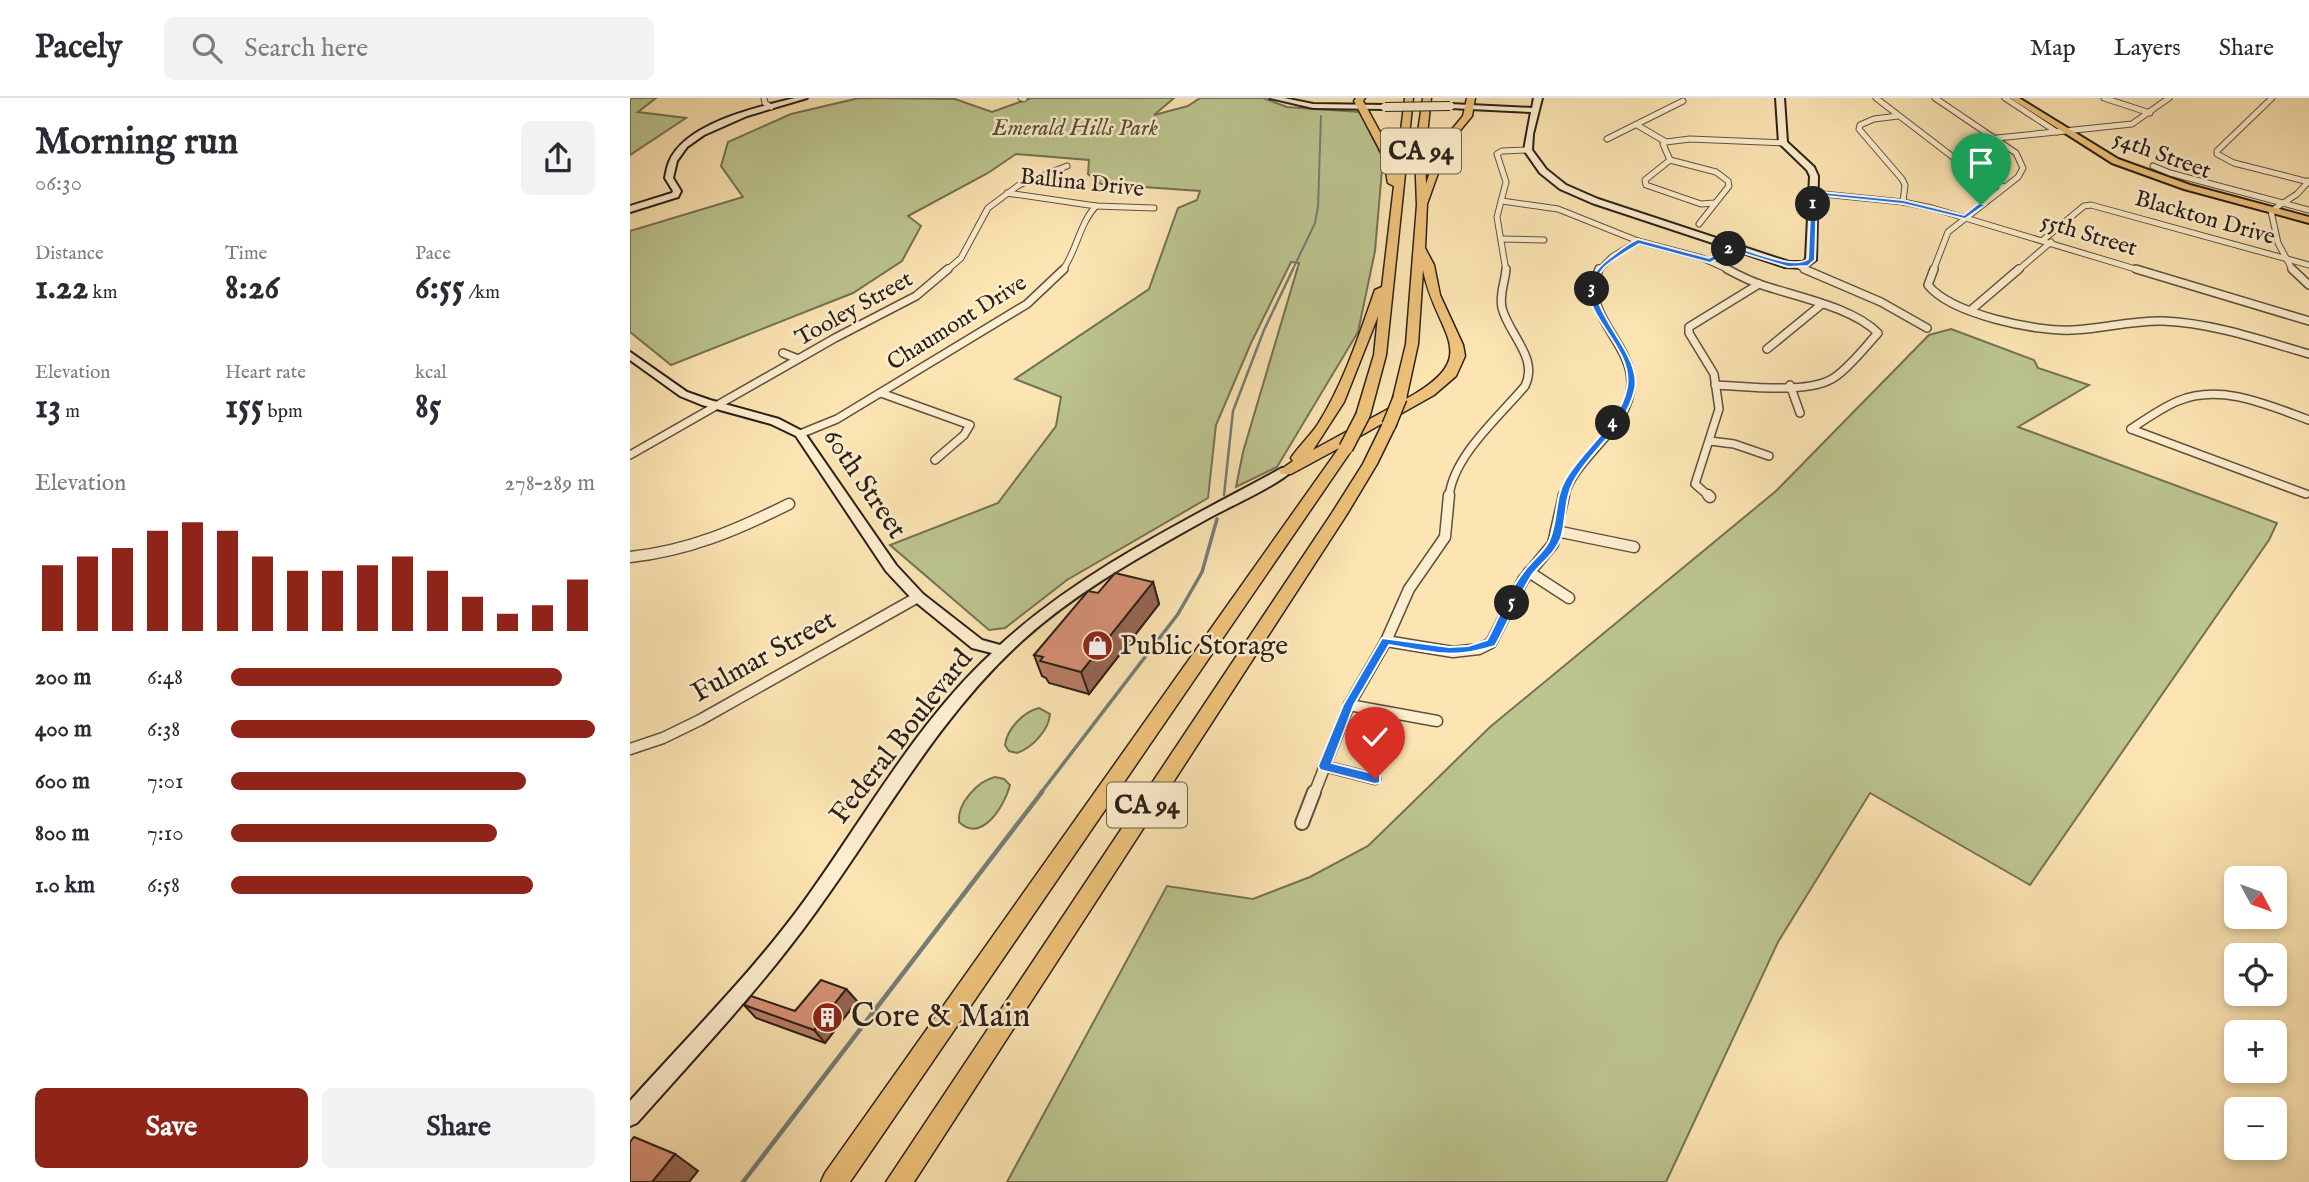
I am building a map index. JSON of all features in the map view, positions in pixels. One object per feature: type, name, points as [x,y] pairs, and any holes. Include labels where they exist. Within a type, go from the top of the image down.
[{"type":"highway","name":"CA 94","points":[[834,1182],[1346,447],[1363,415],[1380,355],[1409,98]]},
{"type":"highway","name":"CA 94","points":[[899,1182],[1339,514],[1370,464],[1389,425],[1401,398],[1412,344],[1422,205],[1420,152],[1427,98]]},
{"type":"highway","points":[[1422,205],[1435,177],[1442,147],[1466,118],[1472,102]]},
{"type":"highway","points":[[1361,103],[1388,156],[1396,204]]},
{"type":"highway","points":[[1286,471],[1429,392],[1451,373],[1459,356],[1457,345],[1434,295],[1427,265],[1419,248]]},
{"type":"highway","points":[[1286,471],[1310,446],[1353,369],[1389,270]]},
{"type":"main road","name":"54th Street","points":[[2014,98],[2063,133],[2115,161],[2148,174],[2276,207]]},
{"type":"main road","name":"54th Street","points":[[2025,98],[2119,158],[2154,173],[2309,218]]},
{"type":"street","points":[[764,98],[765,103],[771,107]]},
{"type":"street","points":[[630,209],[675,195],[677,191],[671,185],[669,171],[676,156],[696,137],[729,120],[803,98]]},
{"type":"street","points":[[1274,98],[1313,106],[1361,103],[1385,107],[1450,106],[1472,102],[1536,110]]},
{"type":"street","points":[[1538,98],[1528,150],[1543,171],[1563,187],[1732,248],[1788,265],[1808,264],[1811,260],[1811,169],[1783,143],[1690,139],[1666,142],[1637,125]]},
{"type":"street","points":[[1780,98],[1783,143]]},
{"type":"street","points":[[1876,98],[1979,177],[2004,187]]},
{"type":"street","points":[[1935,98],[1997,138],[2016,153],[2022,164],[2019,176],[1948,232],[1928,285],[1937,296],[2001,321],[2054,331],[2121,322],[2165,321],[2196,324],[2249,335],[2309,354]]},
{"type":"street","points":[[2005,98],[2063,133]]},
{"type":"street","points":[[2104,98],[2150,113]]},
{"type":"street","points":[[1997,138],[2125,126],[2150,113],[2169,98]]},
{"type":"street","points":[[2272,98],[2217,151],[2220,157],[2309,181],[2297,194],[2276,207]]},
{"type":"street","points":[[1607,139],[1683,101]]},
{"type":"street","points":[[1898,116],[1869,120],[1862,123],[1859,129],[1902,179],[1905,185],[1903,202]]},
{"type":"street","points":[[1666,142],[1663,144],[1670,160],[1721,175],[1729,186],[1699,224]]},
{"type":"street","points":[[1302,822],[1349,705],[1386,641],[1409,589],[1445,537],[1451,480],[1462,460],[1525,386],[1531,374],[1528,361],[1503,312],[1500,298],[1506,274],[1506,258],[1497,217],[1506,176],[1497,154],[1502,151],[1528,150]]},
{"type":"street","points":[[1670,160],[1645,180],[1646,185],[1701,204],[1715,203]]},
{"type":"street","name":"Tooley Street","points":[[630,455],[798,359],[904,304],[937,281],[966,250],[979,222],[989,208],[1006,193],[1035,177],[1067,166]]},
{"type":"street","points":[[2153,166],[2276,207],[2309,210]]},
{"type":"street","name":"Ballina Drive","points":[[1006,193],[1096,206],[1154,208]]},
{"type":"street","name":"55th Street","points":[[1813,193],[1903,202],[1965,217],[2309,321]]},
{"type":"street","points":[[1502,201],[1558,209],[1638,241],[1710,261],[1759,284],[1822,304],[1875,328],[1878,332],[1828,381],[1790,385],[1715,384]]},
{"type":"street","name":"Blackton Drive","points":[[2047,241],[2084,206],[2091,205],[2309,265]]},
{"type":"street","name":"Chaumont Drive","points":[[800,434],[837,419],[881,393],[1002,321],[1045,289],[1073,254],[1083,220],[1096,206]]},
{"type":"street","points":[[2276,207],[2284,258],[2295,276],[2309,285]]},
{"type":"street","points":[[1502,239],[1544,240]]},
{"type":"street","points":[[1386,641],[1449,651],[1485,647],[1491,643],[1529,572],[1547,555],[1556,537],[1562,496],[1571,478],[1624,410],[1631,386],[1631,374],[1623,352],[1594,304],[1591,286],[1601,268],[1638,241]]},
{"type":"street","points":[[1971,310],[2047,241]]},
{"type":"street","points":[[1710,261],[1732,248]]},
{"type":"street","points":[[1799,266],[1813,275],[1881,302],[1927,328]]},
{"type":"street","points":[[1710,497],[1695,484],[1719,409],[1709,363],[1689,334],[1689,327],[1759,284]]},
{"type":"street","points":[[1767,349],[1822,304]]},
{"type":"street","points":[[783,353],[798,359]]},
{"type":"street","name":"60th Street","points":[[630,355],[665,383],[691,398],[784,423],[800,434],[891,568],[918,597],[977,644],[1002,651]]},
{"type":"street","points":[[1790,385],[1800,413]]},
{"type":"street","points":[[881,393],[970,425],[964,435],[935,460]]},
{"type":"street","points":[[2306,494],[2131,429],[2179,400],[2201,395],[2248,399],[2309,420]]},
{"type":"street","points":[[1710,441],[1734,444],[1769,456]]},
{"type":"street","name":"Federal Boulevard","points":[[630,1116],[781,944],[936,726],[967,687],[1002,651],[1019,635],[1093,581],[1286,471]]},
{"type":"street","points":[[630,557],[691,549],[789,505]]},
{"type":"street","points":[[1556,531],[1633,547]]},
{"type":"street","points":[[1529,572],[1569,598]]},
{"type":"street","name":"Fulmar Street","points":[[630,749],[663,738],[700,720],[918,597]]},
{"type":"street","points":[[1349,705],[1437,721]]},
{"type":"street","points":[[1324,766],[1375,779]]},
{"type":"green space","points":[[630,98],[656,98],[638,112],[686,118],[630,155]]},
{"type":"green space","name":"Emerald Hills Park","points":[[859,98],[955,99],[992,112],[1031,98],[1174,98],[1154,115],[1188,106],[1200,98],[1263,98],[1287,107],[1360,112],[1383,158],[1375,251],[1358,332],[1277,467],[1236,487],[1243,452],[1299,263],[1291,262],[1251,343],[1216,425],[1208,498],[1067,580],[1005,628],[989,630],[890,545],[998,503],[1056,426],[1061,397],[1015,379],[1149,289],[1178,208],[1197,200],[1200,191],[1101,184],[1088,174],[1089,160],[1016,154],[988,173],[908,216],[921,226],[902,261],[853,293],[671,365],[630,332],[630,231],[743,197],[721,166],[728,142],[791,114]]},
{"type":"green space","points":[[1951,329],[2034,360],[2038,368],[2089,385],[2018,427],[2277,523],[2269,540],[2030,885],[1870,793],[1778,942],[1666,1182],[1007,1182],[1167,886],[1253,899],[1310,877],[1368,846],[1490,727],[1776,491],[1929,335]]},
{"type":"green space","points":[[1039,708],[1050,714],[1043,732],[1023,751],[1009,751],[1005,745],[1012,727],[1027,713]]},
{"type":"green space","points":[[995,777],[1004,779],[1010,785],[1003,802],[984,825],[968,828],[959,822],[965,800],[982,783]]},
{"type":"building","points":[[1115,573],[1153,582],[1081,672],[1040,661],[1043,657],[1034,655],[1088,591],[1098,593]]},
{"type":"building","points":[[821,980],[846,989],[814,1030],[744,1005],[751,996],[795,1011]]},
{"type":"building","points":[[634,1137],[675,1154],[652,1182],[630,1182],[630,1142]]},
{"type":"waterway","points":[[1292,271],[1315,223],[1318,207],[1321,116]]},
{"type":"waterway","points":[[1224,495],[1233,411],[1264,330],[1293,269]]},
{"type":"waterway","points":[[1040,794],[1178,614],[1202,572],[1217,519]]},
{"type":"waterway","points":[[743,1182],[1042,792]]},
{"type":"place","name":"Public Storage","points":[[1097,646]]},
{"type":"place","name":"Core & Main","points":[[828,1017]]},
{"type":"route","points":[[1375,779],[1324,766],[1349,705],[1386,641],[1449,651],[1485,647],[1491,643],[1529,572],[1547,555],[1556,537],[1562,496],[1571,478],[1624,410],[1631,386],[1631,374],[1623,352],[1594,304],[1591,286],[1598,270],[1638,241],[1710,261],[1732,248],[1788,265],[1805,265],[1811,260],[1813,193],[1903,202],[1965,217],[1981,205]]}]
